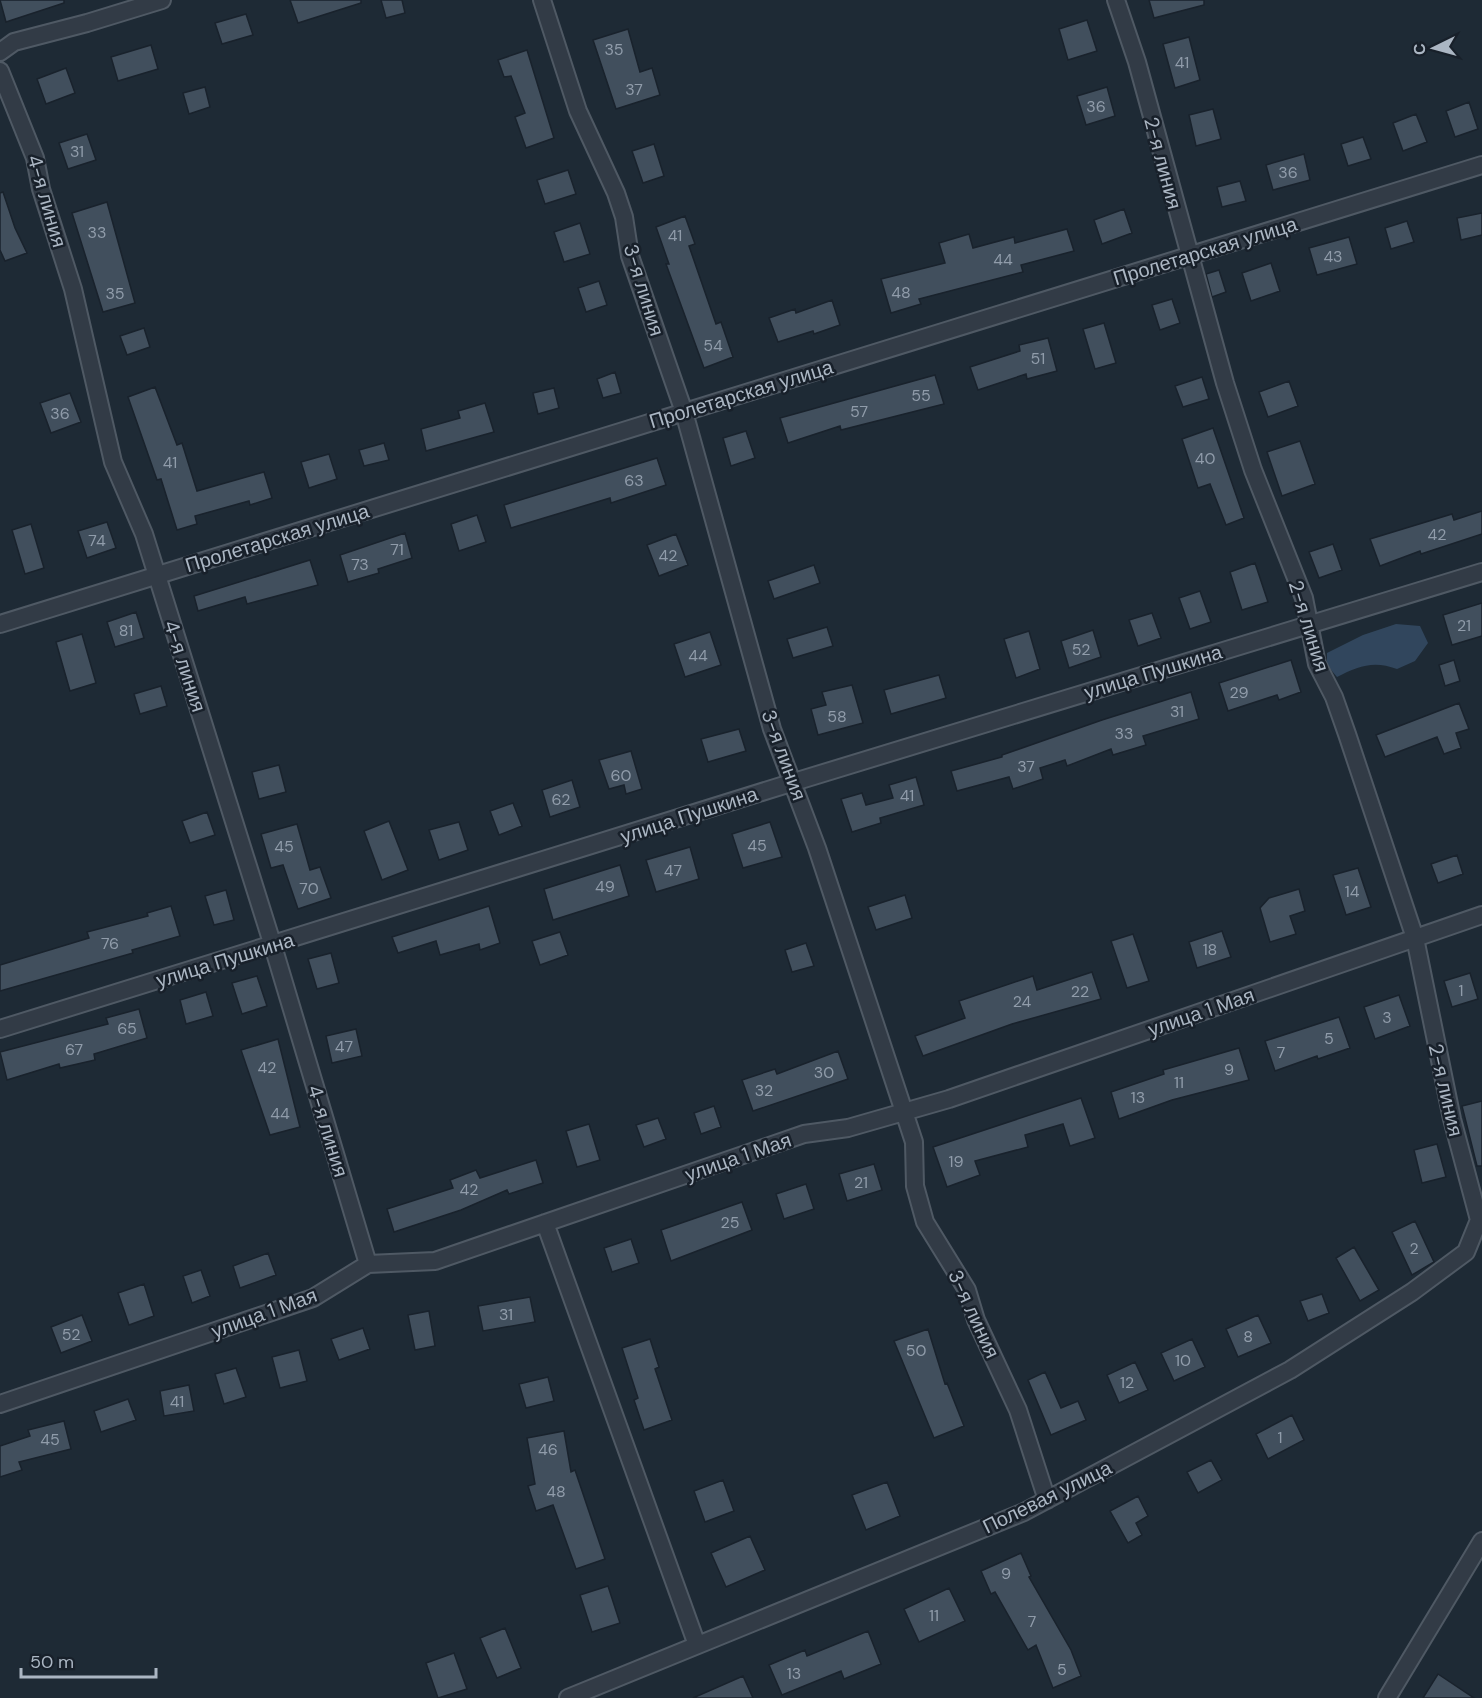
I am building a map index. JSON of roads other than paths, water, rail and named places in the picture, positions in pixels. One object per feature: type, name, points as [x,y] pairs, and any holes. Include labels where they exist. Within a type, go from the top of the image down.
[{"type":"street","points":[[0,52],[14,42],[162,0]]},
{"type":"street","name":"3-я линия","points":[[542,0],[578,111],[616,193],[624,217],[630,256],[684,412],[772,729],[794,782],[904,1110],[914,1142],[915,1186],[925,1222],[967,1290],[976,1320],[1018,1410],[1047,1500]]},
{"type":"street","name":"2-я линия","points":[[1116,0],[1137,62],[1188,256],[1253,470],[1304,598],[1307,625],[1317,664],[1334,697],[1415,938],[1452,1119],[1479,1220]]},
{"type":"street","name":"4-я линия","points":[[0,71],[35,158],[41,189],[73,289],[113,462],[144,534],[273,946],[368,1264]]},
{"type":"street","name":"Пролетарская улица","points":[[0,624],[1482,165]]},
{"type":"street","name":"улица Пушкина","points":[[0,1029],[273,946],[794,782],[1482,572]]},
{"type":"street","name":"улица 1 Мая","points":[[0,1404],[313,1298],[368,1264],[435,1261],[804,1134],[848,1128],[904,1110],[950,1099],[1482,915]]},
{"type":"street","name":"Полевая улица","points":[[568,1698],[1024,1512],[1047,1500],[1290,1370],[1412,1292],[1466,1252],[1479,1220]]},
{"type":"street","points":[[545,1223],[697,1645]]},
{"type":"street","points":[[1387,1698],[1482,1541]]},
{"type":"water","points":[[1396,624],[1420,626],[1428,643],[1415,661],[1397,669],[1381,665],[1366,666],[1337,677],[1327,665],[1327,653],[1363,635]]}]
